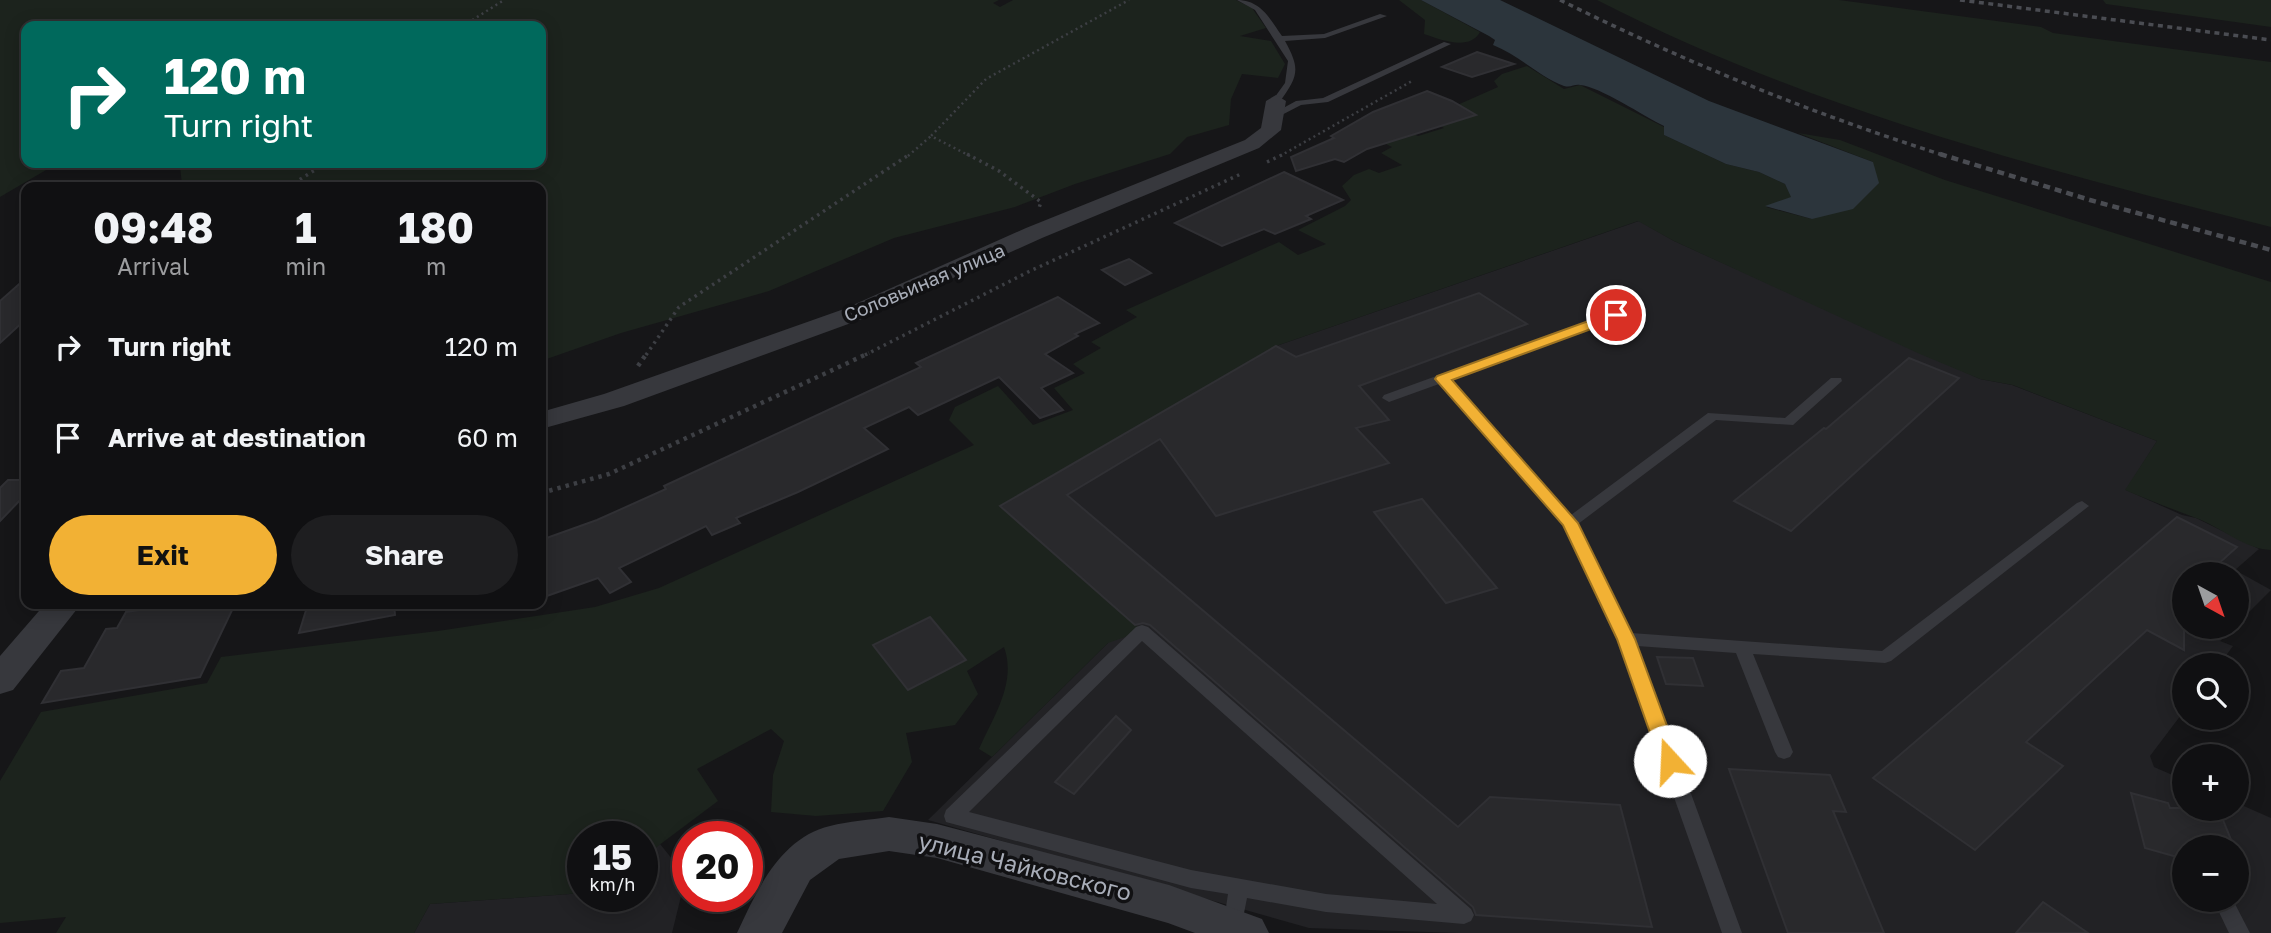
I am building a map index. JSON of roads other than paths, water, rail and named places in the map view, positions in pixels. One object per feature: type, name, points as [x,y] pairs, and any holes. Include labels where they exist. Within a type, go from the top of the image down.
[{"type":"street","name":"Соловьиная улица","points":[[546,420],[614,400],[853,314],[1034,233],[1252,144],[1271,130],[1274,109]]},
{"type":"street","points":[[2,675],[60,609]]},
{"type":"street","name":"улица Чайковского","points":[[759,933],[795,867],[830,843],[890,834],[937,841],[1118,890],[1169,904],[1240,930]]},
{"type":"lane","points":[[1241,0],[1258,8],[1292,61],[1289,83],[1274,109]]},
{"type":"lane","points":[[1280,39],[1325,36],[1383,16]]},
{"type":"lane","points":[[1274,109],[1325,100],[1447,44]]},
{"type":"lane","points":[[1389,398],[1616,315]]},
{"type":"lane","points":[[1442,379],[1570,523],[1626,639],[1732,933]]},
{"type":"lane","points":[[1570,523],[1713,416],[1788,422],[1836,381]]},
{"type":"lane","points":[[1626,639],[1885,657],[2082,506]]},
{"type":"lane","points":[[1142,631],[1464,915],[1326,903],[1238,887],[1191,879],[953,816],[1142,631]]},
{"type":"lane","points":[[1742,649],[1784,752]]},
{"type":"lane","points":[[1238,887],[1240,930]]},
{"type":"lane","points":[[2229,912],[2240,933]]},
{"type":"railway","points":[[1560,0],[1654,45],[1750,86],[1847,123],[1940,154]]},
{"type":"railway","points":[[1960,0],[2271,40]]},
{"type":"railway","points":[[1940,154],[2090,200],[2271,250]]},
{"type":"railway","points":[[1940,154],[1946,156]]}]
